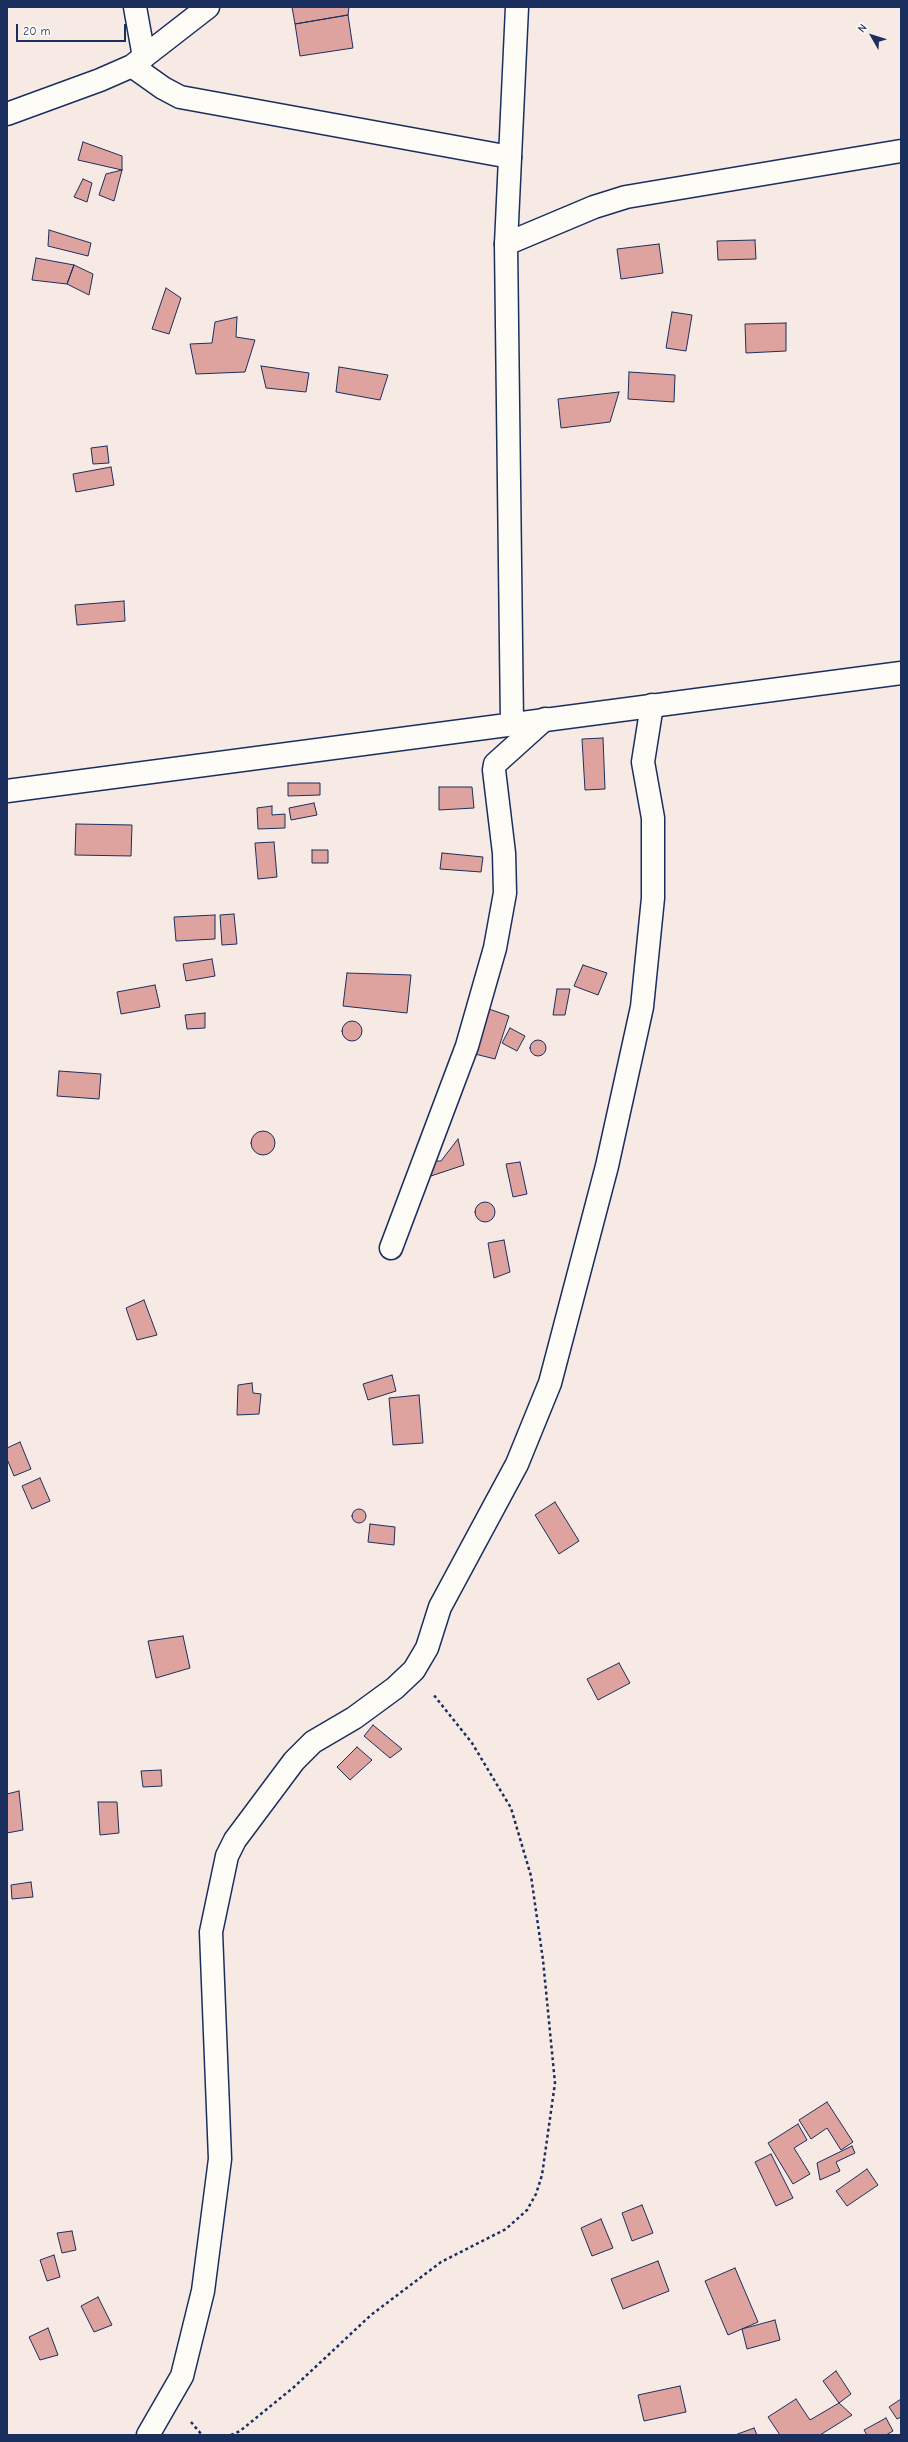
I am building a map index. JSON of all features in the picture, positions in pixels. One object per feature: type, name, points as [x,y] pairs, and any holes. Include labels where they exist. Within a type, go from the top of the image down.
[{"type":"street","points":[[135,7],[138,61],[163,88],[180,97],[510,157]]},
{"type":"street","points":[[7,114],[100,80],[138,61],[208,7]]},
{"type":"street","points":[[512,723],[506,244],[517,7]]},
{"type":"street","points":[[506,244],[594,207],[626,197],[901,151]]},
{"type":"street","points":[[7,791],[512,723],[901,673]]},
{"type":"street","points":[[148,2435],[182,2376],[203,2291],[220,2159],[211,1932],[227,1856],[235,1840],[294,1761],[313,1742],[354,1718],[396,1688],[414,1670],[427,1648],[440,1607],[517,1464],[550,1383],[607,1166],[642,1007],[653,898],[653,818],[643,762],[652,705]]},
{"type":"street","points":[[391,1248],[467,1046],[495,948],[505,893],[504,853],[494,770],[496,764],[546,719]]},
{"type":"path","points":[[231,2435],[240,2431],[252,2422],[294,2387],[371,2315],[441,2262],[506,2229],[527,2210],[536,2194],[542,2175],[555,2083],[543,1960],[531,1876],[511,1808],[472,1742],[414,1670]]},
{"type":"building","points":[[292,7],[349,7],[348,15],[295,24]]},
{"type":"building","points":[[348,15],[353,48],[300,56],[295,24]]},
{"type":"building","points":[[83,142],[122,156],[122,170],[78,160]]},
{"type":"building","points":[[122,170],[114,201],[99,195],[106,174]]},
{"type":"building","points":[[83,179],[92,183],[87,202],[74,197]]},
{"type":"building","points":[[49,230],[91,243],[88,256],[48,246]]},
{"type":"building","points":[[755,240],[756,259],[718,260],[717,241]]},
{"type":"building","points":[[659,244],[663,273],[621,279],[617,249]]},
{"type":"building","points":[[36,258],[74,265],[67,284],[32,280]]},
{"type":"building","points":[[74,265],[93,274],[89,295],[67,284]]},
{"type":"building","points":[[166,288],[181,298],[169,334],[152,329]]},
{"type":"building","points":[[672,312],[692,315],[686,351],[666,348]]},
{"type":"building","points":[[237,317],[236,337],[255,340],[245,372],[196,374],[190,344],[212,343],[215,322]]},
{"type":"building","points":[[786,323],[786,351],[746,353],[745,324]]},
{"type":"building","points":[[261,366],[309,373],[306,392],[266,388]]},
{"type":"building","points":[[339,367],[388,375],[380,400],[336,392]]},
{"type":"building","points":[[629,372],[675,375],[674,402],[628,399]]},
{"type":"building","points":[[619,392],[610,422],[561,428],[558,399]]},
{"type":"building","points":[[107,446],[109,463],[93,464],[91,448]]},
{"type":"building","points":[[111,467],[114,485],[76,492],[73,474]]},
{"type":"building","points":[[124,601],[125,621],[77,625],[75,605]]},
{"type":"building","points":[[603,738],[605,789],[585,790],[582,739]]},
{"type":"building","points":[[288,783],[320,783],[320,795],[288,796]]},
{"type":"building","points":[[439,787],[472,787],[474,808],[439,810]]},
{"type":"building","points":[[314,803],[317,815],[291,820],[289,808]]},
{"type":"building","points":[[272,806],[272,815],[285,814],[285,828],[258,829],[257,808]]},
{"type":"building","points":[[76,824],[132,825],[131,856],[75,855]]},
{"type":"building","points":[[274,842],[277,877],[258,879],[255,843]]},
{"type":"building","points":[[312,850],[328,850],[328,863],[312,863]]},
{"type":"building","points":[[442,853],[483,857],[481,872],[440,869]]},
{"type":"building","points":[[234,914],[237,944],[222,945],[220,915]]},
{"type":"building","points":[[215,915],[215,939],[176,941],[174,917]]},
{"type":"building","points":[[212,959],[215,976],[186,981],[183,964]]},
{"type":"building","points":[[583,965],[607,973],[598,995],[574,986]]},
{"type":"building","points":[[347,973],[411,975],[407,1013],[343,1006]]},
{"type":"building","points":[[155,985],[160,1007],[121,1014],[117,992]]},
{"type":"building","points":[[557,989],[570,989],[565,1015],[553,1015]]},
{"type":"building","points":[[489,1009],[509,1016],[495,1059],[475,1054]]},
{"type":"building","points":[[205,1013],[205,1028],[187,1029],[185,1015]]},
{"type":"building","points":[[348,1021],[356,1021],[362,1027],[362,1035],[356,1041],[348,1041],[342,1035],[342,1027]]},
{"type":"building","points":[[510,1028],[525,1036],[517,1051],[502,1043]]},
{"type":"building","points":[[538,1040],[544,1042],[546,1048],[544,1054],[538,1056],[532,1054],[530,1048],[532,1042]]},
{"type":"building","points":[[59,1071],[101,1074],[99,1099],[57,1096]]},
{"type":"building","points":[[263,1131],[268,1132],[274,1138],[274,1148],[268,1154],[263,1155],[258,1154],[252,1148],[251,1143],[252,1138],[258,1132]]},
{"type":"building","points":[[458,1139],[464,1165],[431,1176],[429,1161],[441,1161]]},
{"type":"building","points":[[520,1162],[527,1194],[513,1197],[506,1164]]},
{"type":"building","points":[[481,1202],[489,1202],[495,1208],[495,1216],[489,1222],[481,1222],[475,1216],[475,1208]]},
{"type":"building","points":[[504,1240],[510,1272],[494,1278],[488,1243]]},
{"type":"building","points":[[144,1300],[157,1335],[137,1340],[126,1308]]},
{"type":"building","points":[[392,1375],[396,1391],[368,1400],[363,1384]]},
{"type":"building","points":[[252,1383],[253,1393],[261,1394],[259,1414],[237,1415],[238,1385]]},
{"type":"building","points":[[419,1395],[423,1443],[393,1445],[389,1398]]},
{"type":"building","points":[[20,1442],[31,1469],[14,1476],[7,1459],[7,1448]]},
{"type":"building","points":[[40,1478],[50,1501],[32,1509],[22,1486]]},
{"type":"building","points":[[555,1502],[579,1541],[559,1554],[535,1515]]},
{"type":"building","points":[[359,1509],[364,1511],[366,1516],[364,1521],[359,1523],[354,1521],[352,1516],[354,1511]]},
{"type":"building","points":[[370,1524],[395,1527],[394,1545],[368,1542]]},
{"type":"building","points":[[183,1636],[190,1668],[156,1678],[148,1641]]},
{"type":"building","points":[[619,1663],[630,1683],[598,1700],[587,1679]]},
{"type":"building","points":[[373,1725],[402,1749],[390,1758],[364,1736]]},
{"type":"building","points":[[357,1747],[372,1760],[350,1780],[337,1767]]},
{"type":"building","points":[[161,1770],[162,1786],[143,1787],[141,1771]]},
{"type":"building","points":[[19,1791],[23,1830],[7,1833],[7,1794]]},
{"type":"building","points":[[98,1802],[117,1802],[119,1833],[100,1835]]},
{"type":"building","points":[[31,1882],[33,1897],[12,1899],[11,1885]]},
{"type":"building","points":[[827,2102],[853,2142],[841,2150],[827,2128],[811,2139],[799,2120]]},
{"type":"building","points":[[798,2124],[807,2140],[794,2148],[810,2174],[793,2184],[768,2143]]},
{"type":"building","points":[[852,2146],[855,2153],[836,2162],[840,2171],[820,2180],[817,2163]]},
{"type":"building","points":[[771,2154],[793,2198],[776,2206],[755,2162]]},
{"type":"building","points":[[867,2169],[878,2185],[847,2206],[836,2191]]},
{"type":"building","points":[[642,2205],[653,2233],[632,2241],[622,2213]]},
{"type":"building","points":[[601,2219],[613,2248],[592,2256],[581,2228]]},
{"type":"building","points":[[72,2231],[76,2250],[62,2253],[57,2233]]},
{"type":"building","points":[[54,2255],[60,2277],[47,2281],[40,2260]]},
{"type":"building","points":[[658,2261],[669,2291],[623,2309],[611,2279]]},
{"type":"building","points":[[735,2268],[758,2322],[728,2335],[705,2281]]},
{"type":"building","points":[[98,2297],[112,2325],[94,2332],[81,2306]]},
{"type":"building","points":[[775,2320],[780,2340],[747,2349],[742,2329]]},
{"type":"building","points":[[48,2328],[58,2355],[40,2360],[29,2337]]},
{"type":"building","points":[[836,2371],[851,2394],[839,2403],[823,2381]]},
{"type":"building","points":[[680,2386],[686,2412],[644,2421],[638,2395]]},
{"type":"building","points":[[796,2399],[810,2420],[839,2403],[852,2415],[820,2435],[780,2435],[768,2417]]},
{"type":"building","points":[[901,2399],[901,2417],[897,2419],[889,2407]]},
{"type":"building","points":[[886,2418],[893,2431],[886,2435],[867,2435],[864,2430]]},
{"type":"building","points":[[754,2428],[757,2435],[735,2435]]}]
